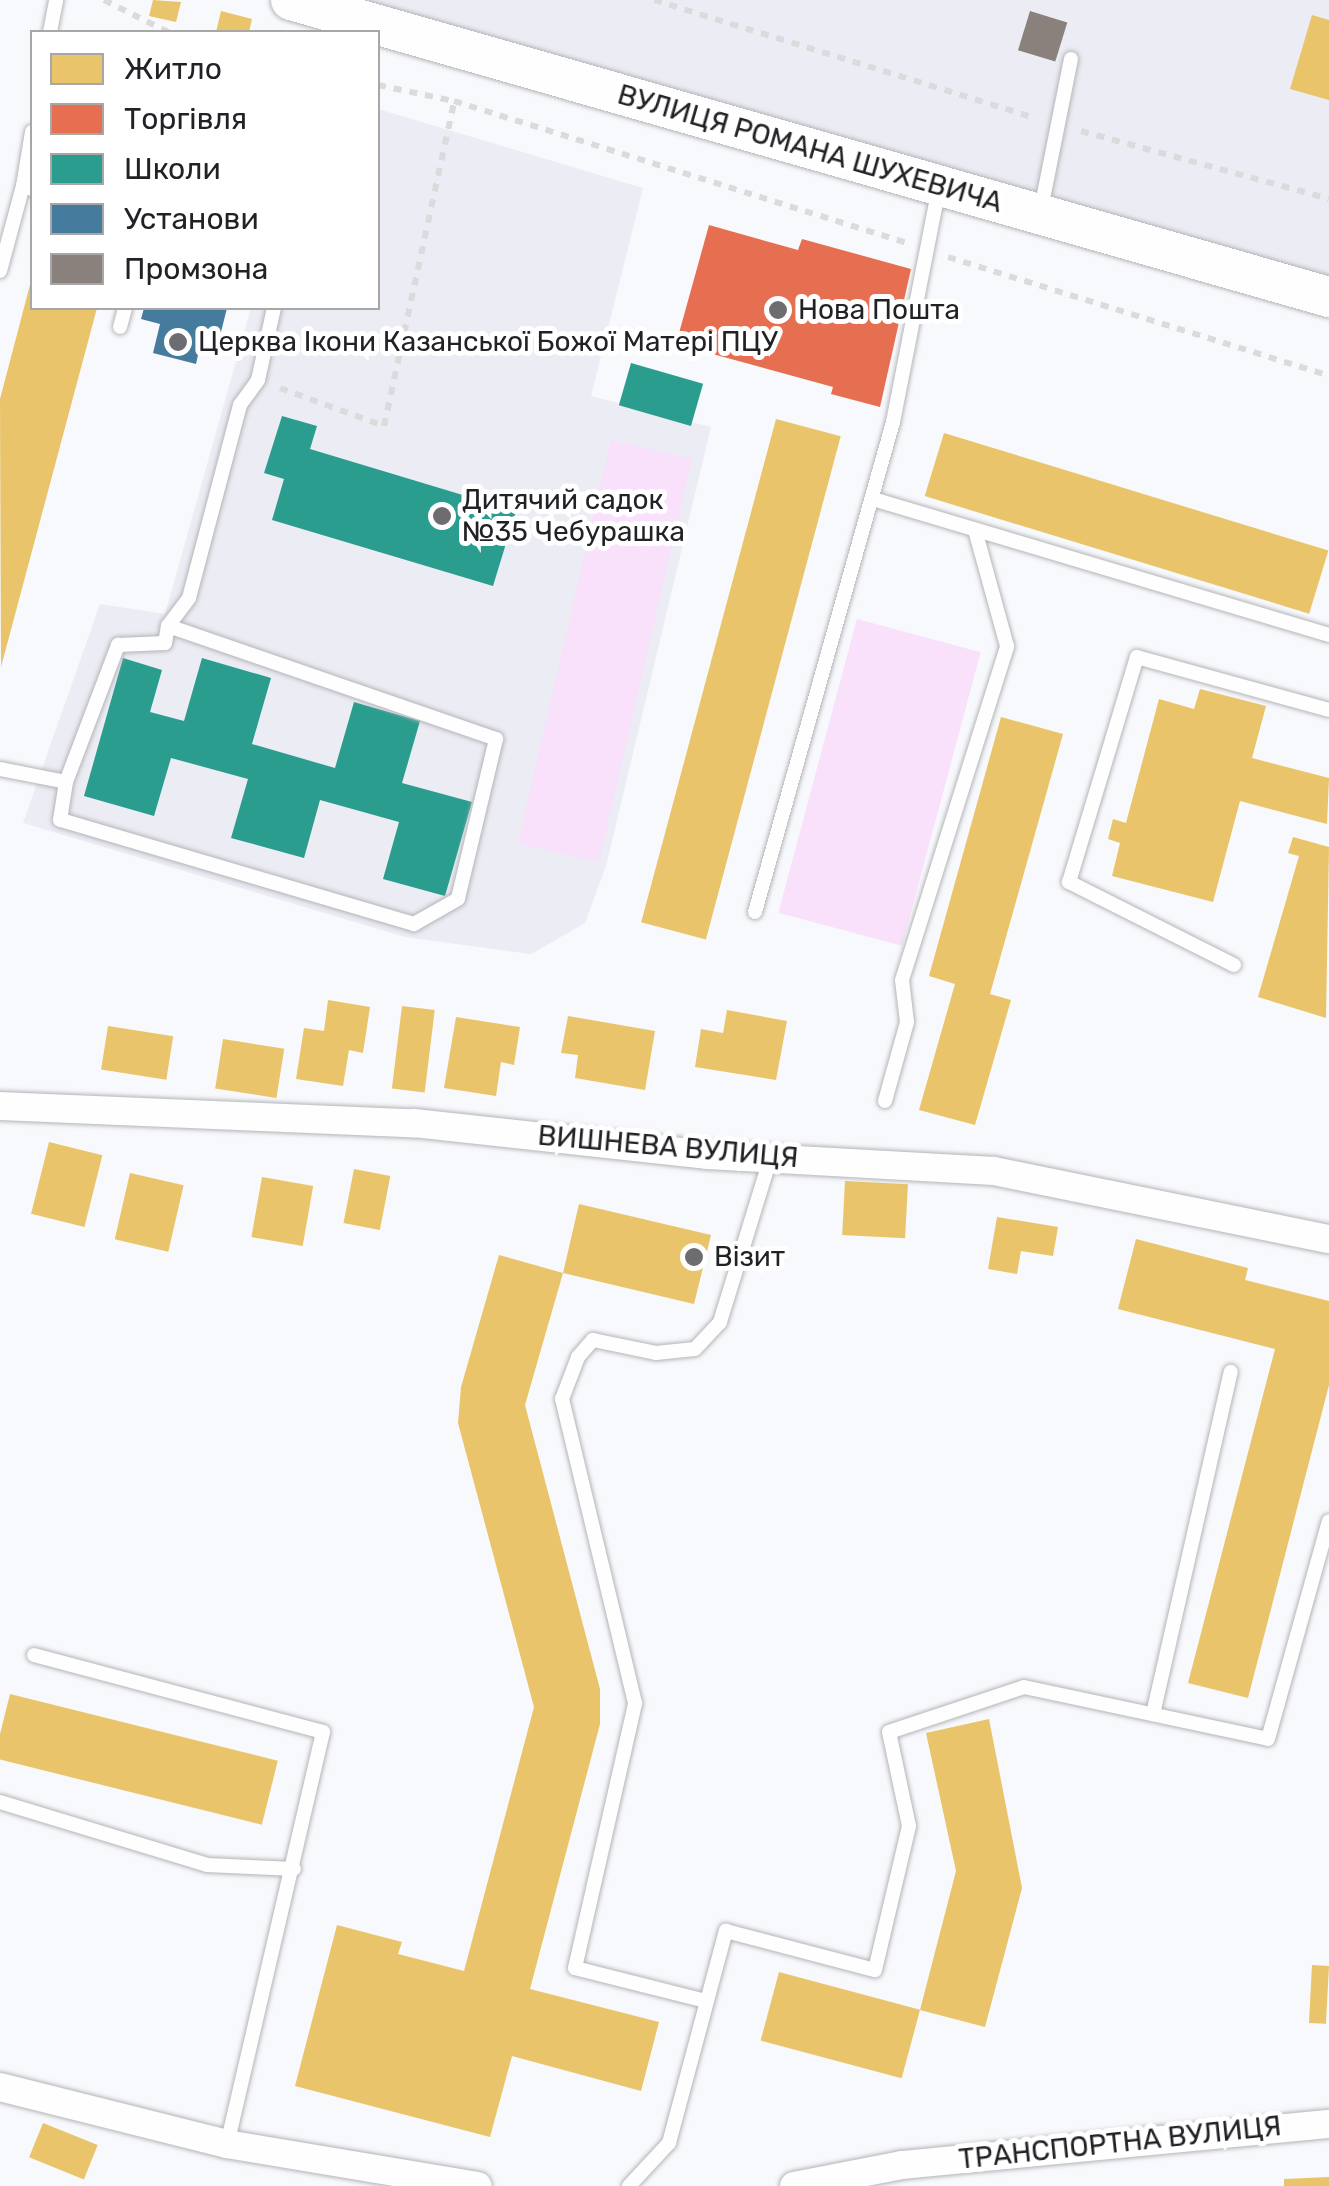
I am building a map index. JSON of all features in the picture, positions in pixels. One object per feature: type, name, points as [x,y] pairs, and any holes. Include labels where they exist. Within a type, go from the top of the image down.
[{"type":"main road","name":"ВУЛИЦЯ РОМАНА ШУХЕВИЧА","points":[[291,0],[377,18],[1329,297]]},
{"type":"street","name":"ВИШНЕВА ВУЛИЦЯ","points":[[0,1106],[414,1123],[708,1155],[771,1155],[994,1170],[1329,1239]]},
{"type":"street","points":[[0,2087],[228,2144],[478,2186]]},
{"type":"street","name":"ТРАНСПОРТНА ВУЛИЦЯ","points":[[794,2186],[1014,2152],[1329,2124]]},
{"type":"lane","points":[[50,30],[56,0]]},
{"type":"lane","points":[[1040,214],[1071,60]]},
{"type":"lane","points":[[0,271],[5,228],[28,188],[30,160]]},
{"type":"lane","points":[[755,912],[873,499],[940,186]]},
{"type":"lane","points":[[120,326],[125,310]]},
{"type":"lane","points":[[168,626],[496,740],[458,899],[414,924],[60,820],[66,782],[118,645],[165,643],[168,626],[189,598],[240,405],[258,380],[274,310]]},
{"type":"lane","points":[[873,499],[1329,635]]},
{"type":"lane","points":[[885,1101],[907,1022],[902,980],[1006,646],[975,530]]},
{"type":"lane","points":[[1234,965],[1069,882],[1137,657],[1329,710]]},
{"type":"lane","points":[[0,769],[66,782]]},
{"type":"lane","points":[[706,2001],[575,1968],[635,1703],[562,1398],[578,1358],[594,1340],[656,1353],[695,1348],[720,1322],[771,1155]]},
{"type":"lane","points":[[1153,1714],[1231,1372]]},
{"type":"lane","points":[[629,2186],[668,2143],[726,1931],[875,1970],[909,1826],[889,1732],[1024,1687],[1268,1738],[1329,1521]]},
{"type":"lane","points":[[34,1654],[322,1732],[294,1869],[228,2144]]},
{"type":"lane","points":[[0,1802],[208,1864],[294,1869]]},
{"type":"path","points":[[104,0],[164,30]]},
{"type":"path","points":[[654,0],[1058,125],[1329,200]]},
{"type":"path","points":[[380,85],[454,101],[1329,376]]},
{"type":"path","points":[[258,380],[384,426],[454,101]]},
{"type":"shaded area","points":[[356,0],[1329,0],[1329,278]]},
{"type":"shaded area","name":"Дитячий садок №35 Чебурашка","points":[[380,110],[643,188],[591,396],[711,427],[606,866],[585,923],[531,954],[405,937],[23,823],[100,604],[165,614],[250,310],[380,310]]},
{"type":"shaded area","points":[[611,440],[692,459],[599,862],[518,843]]},
{"type":"shaded area","points":[[857,619],[981,652],[902,946],[778,913]]},
{"type":"building: Житло","points":[[153,0],[181,2],[176,22],[149,16]]},
{"type":"building: Житло","points":[[221,11],[252,19],[249,30],[216,30]]},
{"type":"building: Житло","points":[[1312,15],[1329,20],[1329,100],[1290,89]]},
{"type":"building: Житло","points":[[30,285],[30,310],[96,310],[1,667],[0,399]]},
{"type":"building: Житло","points":[[776,419],[841,436],[706,940],[641,922]]},
{"type":"building: Житло","points":[[944,433],[1328,551],[1309,614],[925,496]]},
{"type":"building: Житло","points":[[1200,689],[1266,706],[1252,758],[1329,778],[1327,824],[1240,801],[1213,902],[1112,876],[1120,843],[1108,839],[1113,819],[1126,823],[1159,699],[1194,709]]},
{"type":"building: Житло","points":[[1001,717],[1063,734],[990,994],[1011,1000],[975,1125],[919,1110],[955,984],[929,976]]},
{"type":"building: Житло","points":[[1293,837],[1329,847],[1326,1018],[1258,997],[1299,856],[1288,853]]},
{"type":"building: Житло","points":[[328,1000],[370,1007],[363,1053],[349,1050],[343,1086],[296,1079],[304,1028],[324,1031]]},
{"type":"building: Житло","points":[[402,1006],[435,1010],[425,1092],[392,1088]]},
{"type":"building: Житло","points":[[727,1010],[787,1021],[776,1080],[695,1067],[701,1029],[723,1033]]},
{"type":"building: Житло","points":[[568,1016],[655,1031],[645,1090],[575,1078],[578,1055],[561,1053]]},
{"type":"building: Житло","points":[[456,1017],[520,1027],[514,1065],[501,1062],[496,1096],[444,1088]]},
{"type":"building: Житло","points":[[108,1026],[173,1036],[166,1080],[101,1069]]},
{"type":"building: Житло","points":[[223,1039],[284,1049],[276,1098],[215,1088]]},
{"type":"building: Житло","points":[[49,1142],[102,1155],[84,1227],[31,1214]]},
{"type":"building: Житло","points":[[354,1169],[390,1176],[380,1230],[344,1223]]},
{"type":"building: Житло","points":[[130,1173],[184,1185],[168,1252],[115,1239]]},
{"type":"building: Житло","points":[[262,1177],[313,1186],[303,1246],[251,1237]]},
{"type":"building: Житло","points":[[845,1181],[908,1184],[905,1238],[842,1235]]},
{"type":"building: Житло","points":[[579,1204],[711,1235],[694,1304],[563,1273]]},
{"type":"building: Житло","points":[[997,1217],[1058,1227],[1053,1256],[1021,1251],[1017,1274],[988,1269]]},
{"type":"building: Житло","points":[[1136,1239],[1248,1268],[1245,1280],[1329,1301],[1329,1385],[1248,1698],[1188,1683],[1275,1349],[1118,1309]]},
{"type":"building: Житло","points":[[499,1255],[563,1273],[525,1405],[600,1689],[600,1724],[530,1989],[659,2022],[641,2091],[512,2056],[490,2137],[295,2086],[337,1925],[402,1942],[398,1954],[464,1971],[534,1707],[458,1423],[461,1387]]},
{"type":"building: Житло","points":[[10,1694],[278,1761],[262,1825],[0,1760],[0,1734]]},
{"type":"building: Житло","points":[[989,1719],[1022,1888],[985,2027],[920,2010],[956,1871],[926,1733]]},
{"type":"building: Житло","points":[[1312,1965],[1329,1966],[1326,2024],[1309,2023]]},
{"type":"building: Житло","points":[[779,1972],[920,2010],[902,2078],[761,2041]]},
{"type":"building: Житло","points":[[43,2123],[98,2145],[84,2179],[29,2157]]},
{"type":"building: Житло","points":[[1329,2177],[1329,2186],[1284,2186],[1284,2179]]},
{"type":"building: Торгівля","points":[[709,225],[798,250],[802,239],[911,269],[880,407],[831,394],[833,387],[676,344]]},
{"type":"building: Школи","points":[[631,363],[703,384],[691,426],[619,405]]},
{"type":"building: Школи","points":[[282,416],[317,426],[310,449],[516,511],[493,586],[272,520],[284,479],[264,473]]},
{"type":"building: Школи","points":[[123,658],[162,670],[150,712],[184,721],[202,658],[271,678],[252,744],[335,768],[354,702],[420,721],[402,783],[472,802],[445,896],[383,879],[399,822],[320,800],[304,858],[231,838],[248,779],[171,758],[154,816],[84,796]]},
{"type":"building: Установи","name":"Церква Ікони Казанської Божої Матері ПЦУ","points":[[143,310],[226,310],[221,332],[204,328],[196,364],[153,353],[160,324],[141,319]]},
{"type":"building: Промзона","points":[[1030,11],[1067,22],[1055,62],[1018,50]]},
{"type":"place","name":"Нова Пошта","points":[[778,310]]},
{"type":"place","name":"Церква Ікони Казанської Божої Матері ПЦУ","points":[[178,342]]},
{"type":"place","name":"Дитячий садок №35 Чебурашка","points":[[442,516]]},
{"type":"place","name":"Візит","points":[[694,1257]]}]
